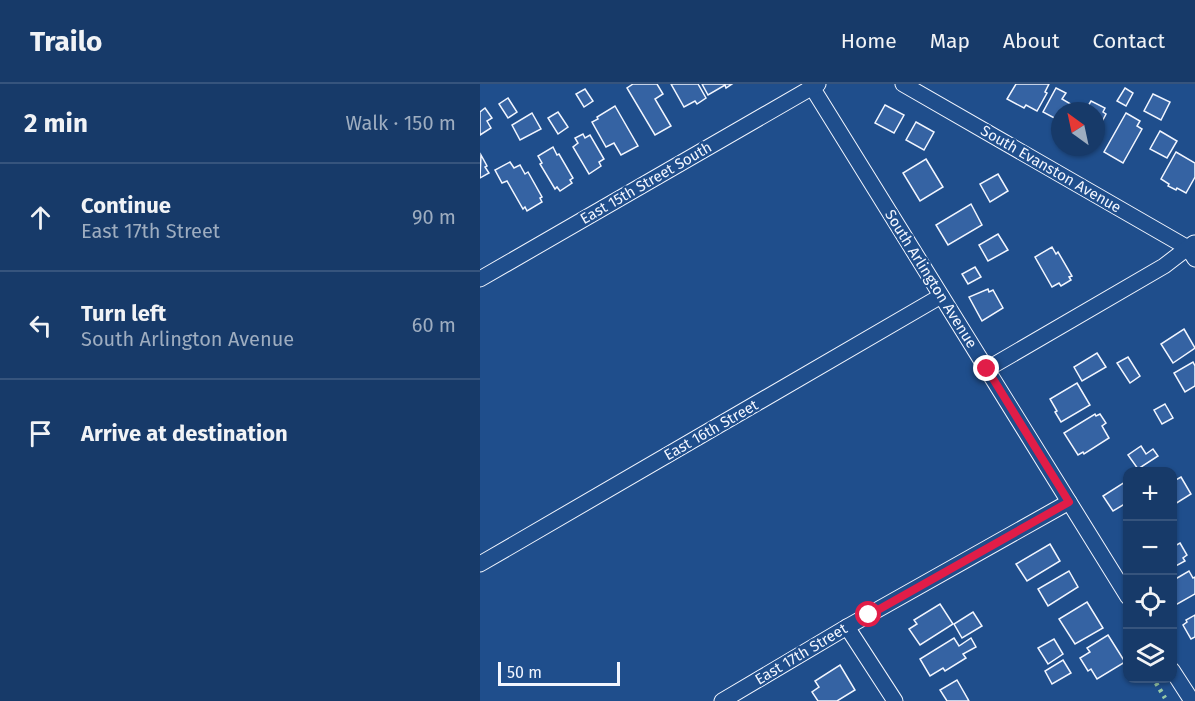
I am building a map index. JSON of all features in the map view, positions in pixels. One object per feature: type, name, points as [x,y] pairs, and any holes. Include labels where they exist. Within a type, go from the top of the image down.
[{"type":"street","name":"South Evanston Avenue","points":[[903,84],[1193,250]]},
{"type":"street","name":"East 15th Street South","points":[[480,279],[813,85]]},
{"type":"street","name":"South Arlington Avenue","points":[[813,85],[1123,589]]},
{"type":"street","points":[[987,369],[1193,250]]},
{"type":"street","name":"East 16th Street","points":[[480,564],[941,296]]},
{"type":"street","name":"East 17th Street","points":[[722,701],[847,627],[1069,502]]},
{"type":"street","points":[[847,627],[895,701]]},
{"type":"street","points":[[1177,677],[1192,701]]},
{"type":"building","points":[[633,84],[657,84],[663,94],[655,99],[671,126],[655,135],[627,88]]},
{"type":"building","points":[[671,84],[698,84],[706,98],[697,104],[695,101],[684,107]]},
{"type":"building","points":[[702,84],[732,84],[726,88],[725,85],[708,95]]},
{"type":"building","points":[[1016,84],[1049,84],[1045,92],[1047,93],[1037,111],[1026,105],[1024,108],[1007,99]]},
{"type":"building","points":[[1056,88],[1066,93],[1062,99],[1067,102],[1051,102],[1051,116],[1043,112]]},
{"type":"building","points":[[1125,88],[1133,93],[1126,106],[1117,101]]},
{"type":"building","points":[[585,89],[593,101],[584,107],[576,94]]},
{"type":"building","points":[[1153,94],[1170,102],[1161,120],[1144,111]]},
{"type":"building","points":[[508,98],[517,112],[508,118],[499,104]]},
{"type":"building","points":[[885,105],[904,115],[894,133],[875,123]]},
{"type":"building","points":[[615,106],[638,146],[621,155],[614,143],[606,147],[592,122]]},
{"type":"building","points":[[485,108],[492,118],[487,121],[491,128],[480,135],[480,112]]},
{"type":"building","points":[[558,112],[568,127],[558,134],[548,118]]},
{"type":"building","points":[[532,113],[541,129],[520,140],[512,125]]},
{"type":"building","points":[[1126,113],[1140,121],[1137,126],[1142,129],[1123,163],[1105,153]]},
{"type":"building","points":[[916,122],[934,132],[924,150],[906,140]]},
{"type":"building","points":[[1160,131],[1177,141],[1167,158],[1150,149]]},
{"type":"building","points":[[583,134],[585,138],[590,135],[604,159],[599,162],[601,166],[589,174],[573,147],[578,143],[575,138]]},
{"type":"building","points":[[553,147],[573,178],[570,180],[572,183],[560,191],[557,187],[555,189],[540,164],[542,163],[538,156]]},
{"type":"building","points":[[1176,152],[1195,163],[1195,177],[1186,193],[1168,186],[1169,184],[1161,179]]},
{"type":"building","points":[[481,155],[489,173],[480,178]]},
{"type":"building","points":[[926,159],[943,187],[920,201],[903,173]]},
{"type":"building","points":[[510,162],[514,168],[520,165],[525,174],[528,172],[542,197],[540,198],[542,202],[527,211],[525,207],[523,209],[507,181],[502,183],[495,170]]},
{"type":"building","points":[[998,174],[1008,191],[990,202],[980,184]]},
{"type":"building","points":[[971,204],[982,225],[948,245],[936,225]]},
{"type":"building","points":[[998,234],[1008,250],[988,261],[979,245]]},
{"type":"building","points":[[1052,247],[1056,254],[1058,252],[1072,276],[1069,277],[1071,280],[1061,286],[1059,283],[1052,287],[1035,257]]},
{"type":"building","points":[[975,267],[981,277],[968,284],[962,274]]},
{"type":"building","points":[[988,289],[989,292],[993,290],[1003,308],[982,321],[969,297]]},
{"type":"building","points":[[1184,329],[1195,348],[1173,363],[1161,344]]},
{"type":"building","points":[[1097,353],[1106,367],[1082,381],[1074,367]]},
{"type":"building","points":[[1128,357],[1140,376],[1130,383],[1117,363]]},
{"type":"building","points":[[1193,362],[1195,386],[1185,392],[1174,373]]},
{"type":"building","points":[[1077,383],[1090,405],[1061,422],[1050,399]]},
{"type":"building","points":[[1165,404],[1173,418],[1162,424],[1154,410]]},
{"type":"building","points":[[1095,414],[1096,416],[1100,414],[1106,423],[1102,426],[1109,438],[1084,454],[1083,452],[1078,455],[1064,433]]},
{"type":"building","points":[[1141,446],[1146,454],[1153,449],[1158,456],[1141,467],[1137,467],[1128,455]]},
{"type":"building","points":[[1181,477],[1191,494],[1177,503],[1177,479]]},
{"type":"building","points":[[1123,483],[1123,505],[1113,511],[1103,496]]},
{"type":"building","points":[[1180,543],[1187,555],[1183,558],[1185,561],[1177,565],[1177,545]]},
{"type":"building","points":[[1050,544],[1060,561],[1027,581],[1016,564]]},
{"type":"building","points":[[1069,571],[1078,587],[1048,606],[1038,589]]},
{"type":"building","points":[[1189,571],[1193,578],[1195,577],[1195,594],[1177,604],[1177,578]]},
{"type":"building","points":[[1087,602],[1103,628],[1075,644],[1059,619]]},
{"type":"building","points":[[940,604],[953,624],[920,645],[909,629],[917,624],[914,620]]},
{"type":"building","points":[[973,612],[982,626],[962,638],[954,624]]},
{"type":"building","points":[[1195,615],[1195,637],[1191,639],[1183,625],[1187,622],[1186,620]]},
{"type":"building","points":[[1108,635],[1123,659],[1123,663],[1097,679],[1091,669],[1088,671],[1080,658],[1090,652],[1087,648]]},
{"type":"building","points":[[954,638],[959,646],[971,638],[976,647],[963,654],[966,658],[945,671],[943,668],[930,676],[920,659]]},
{"type":"building","points":[[1054,639],[1063,654],[1048,664],[1038,648]]},
{"type":"building","points":[[1063,660],[1071,673],[1052,684],[1045,671]]},
{"type":"building","points":[[840,665],[855,690],[837,701],[818,701],[812,692],[819,687],[815,681]]},
{"type":"building","points":[[957,680],[969,701],[947,701],[940,690]]},
{"type":"hedge","points":[[1156,683],[1165,698]]},
{"type":"route","points":[[869,615],[1069,502],[987,369]]}]
